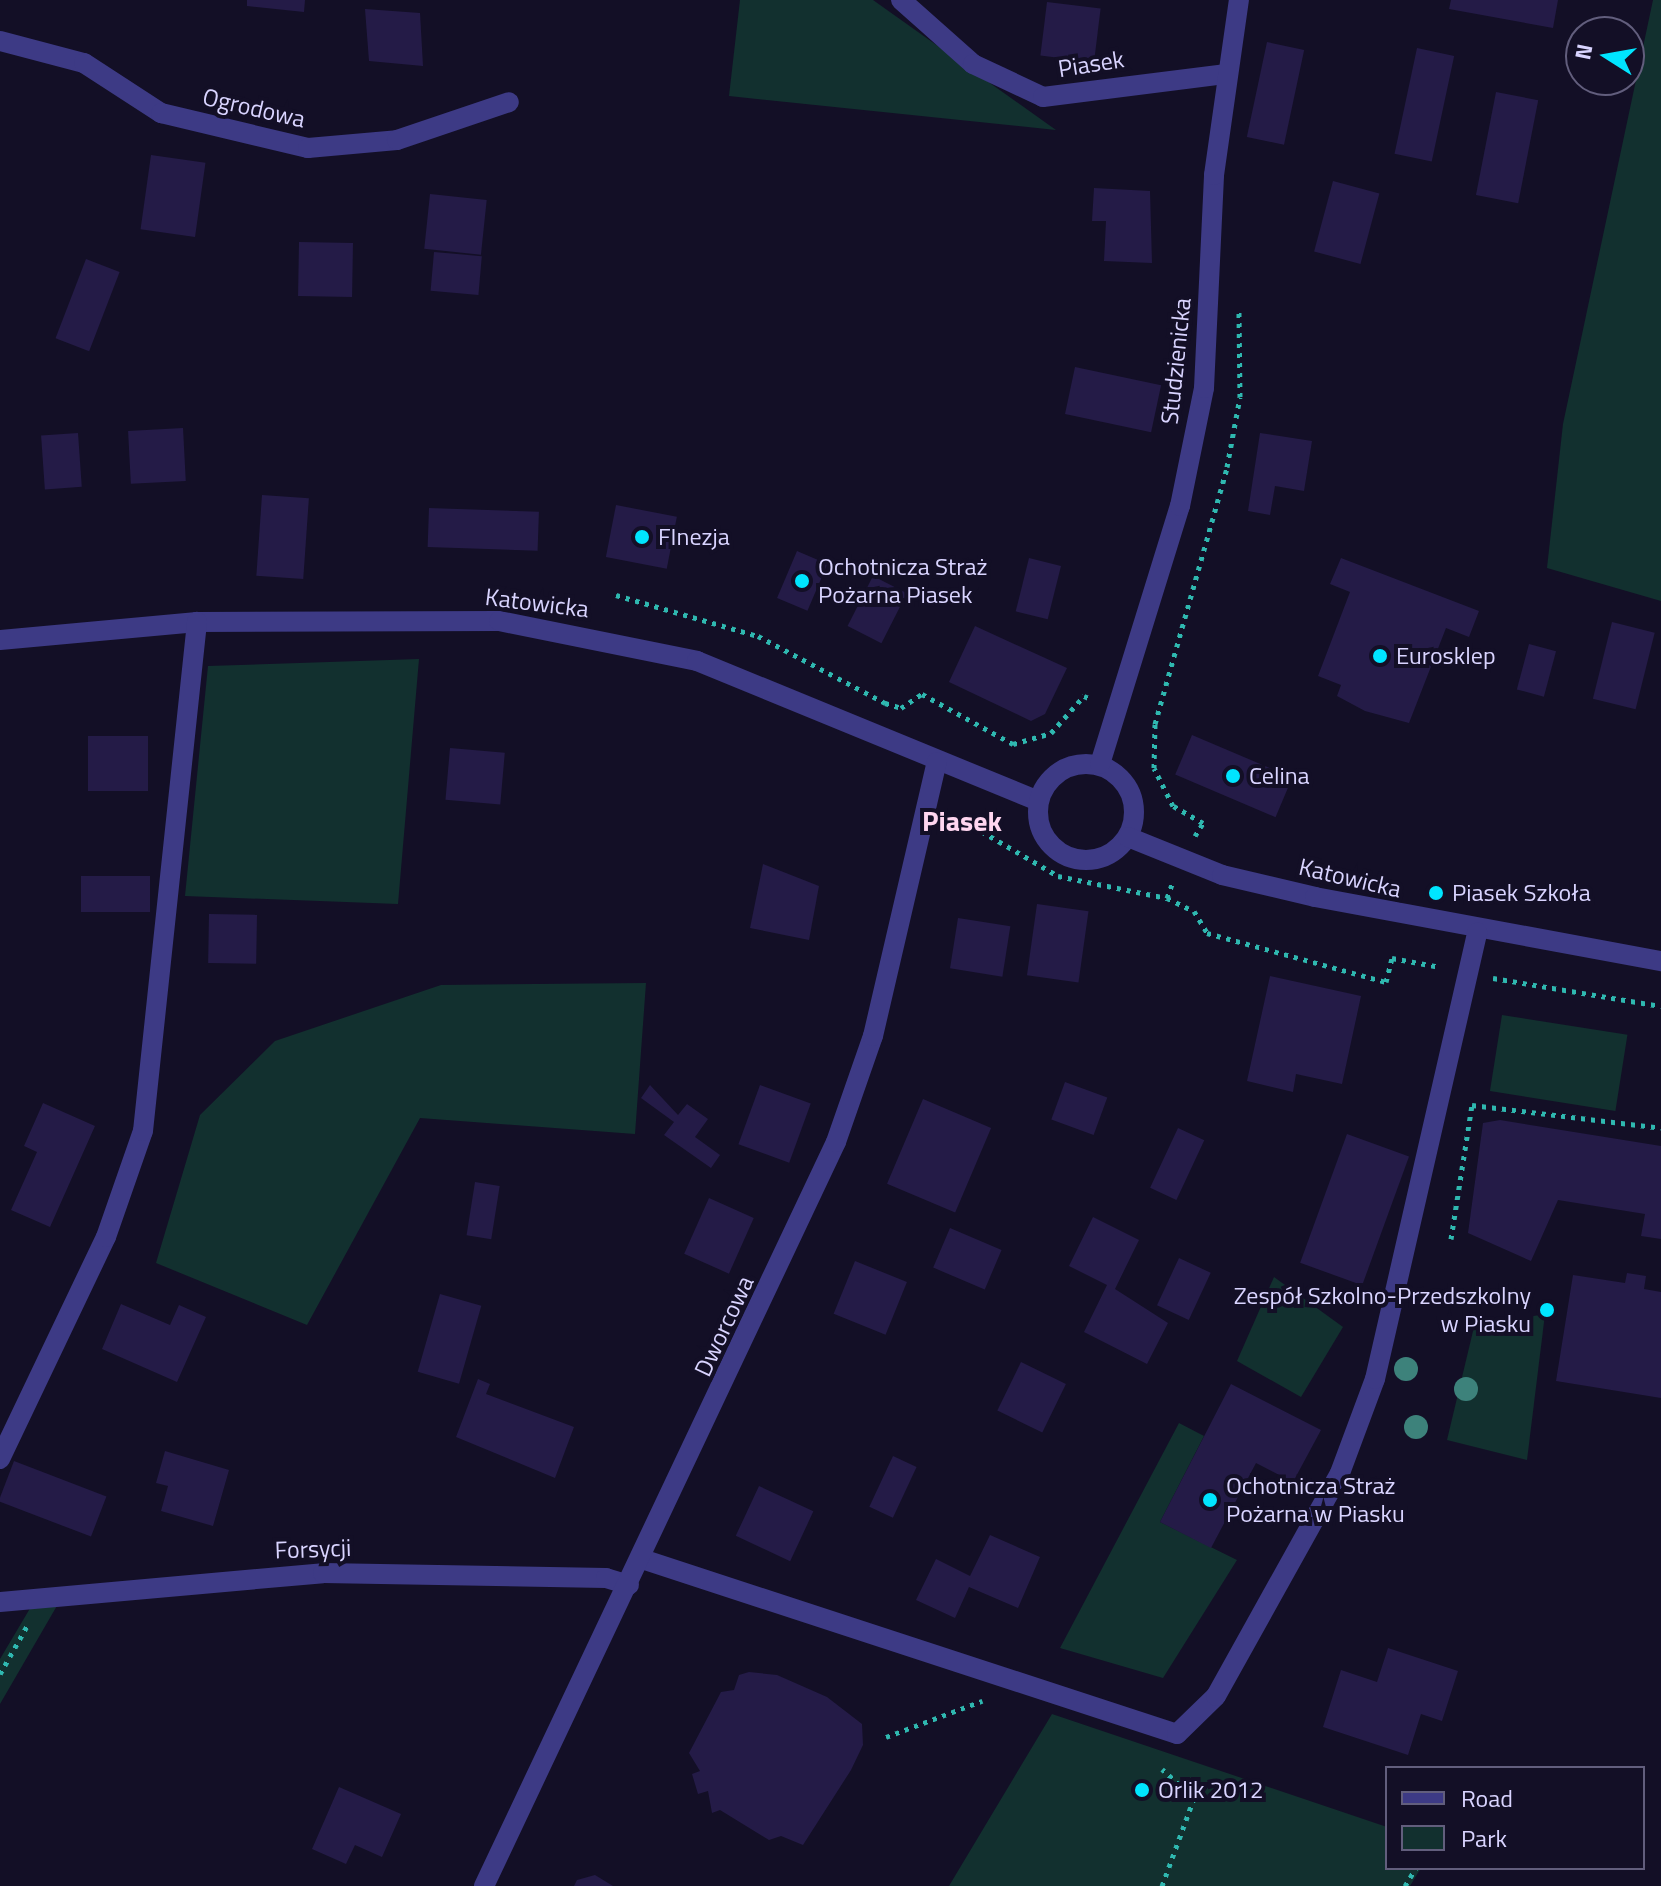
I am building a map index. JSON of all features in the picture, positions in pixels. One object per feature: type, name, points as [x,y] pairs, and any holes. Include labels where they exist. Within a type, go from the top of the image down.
[{"type":"street","name":"Piasek","points":[[901,0],[973,64],[1043,97],[1225,74]]},
{"type":"street","name":"Studzienicka","points":[[1100,764],[1180,506],[1204,388],[1225,74],[1239,0]]},
{"type":"street","name":"Ogrodowa","points":[[0,41],[84,63],[161,113],[308,148],[397,140],[509,102]]},
{"type":"street","name":"Katowicka","points":[[0,640],[197,622],[499,621],[615,639],[776,689],[937,762],[1038,801]]},
{"type":"street","points":[[0,1459],[106,1237],[143,1131],[197,622]]},
{"type":"street","name":"Dworcowa","points":[[484,1886],[642,1559],[836,1142],[873,1036],[937,762]]},
{"type":"street","points":[[1100,764],[1132,797],[1128,837],[1101,857],[1064,855],[1044,837],[1038,801],[1065,768],[1100,764]]},
{"type":"street","name":"Katowicka","points":[[1128,837],[1222,875],[1477,933],[1661,961]]},
{"type":"street","points":[[642,1559],[1177,1734],[1216,1696],[1340,1473],[1375,1379],[1477,933]]},
{"type":"street","name":"Forsycji","points":[[0,1602],[46,1593],[323,1573],[606,1578],[629,1585]]},
{"type":"path","points":[[616,595],[758,636],[885,703],[901,708],[922,694],[1013,744],[1051,733],[1084,696],[1155,724]]},
{"type":"path","points":[[945,832],[964,821],[1058,876],[1167,898],[1194,911],[1207,933],[1386,982],[1392,958],[1661,1006]]},
{"type":"path","points":[[1451,1239],[1472,1105],[1661,1128]]},
{"type":"path","points":[[0,1674],[46,1593]]},
{"type":"path","points":[[886,1737],[978,1703],[995,1694],[1003,1677]]},
{"type":"path","points":[[1162,1769],[1194,1798],[1162,1886]]},
{"type":"green space","points":[[740,0],[873,0],[1056,130],[729,96]]},
{"type":"green space","points":[[1653,0],[1661,0],[1661,601],[1547,568],[1563,424],[1633,96],[1645,96],[1645,38]]},
{"type":"green space","points":[[419,659],[398,904],[185,896],[208,666]]},
{"type":"green space","points":[[646,983],[635,1134],[420,1118],[307,1325],[156,1263],[200,1115],[275,1041],[441,985]]},
{"type":"green space","points":[[1502,1015],[1627,1035],[1615,1111],[1490,1091]]},
{"type":"green space","points":[[1274,1277],[1343,1327],[1301,1397],[1237,1361]]},
{"type":"green space","points":[[1545,1314],[1527,1460],[1447,1440],[1474,1327]]},
{"type":"green space","points":[[1179,1423],[1204,1436],[1160,1522],[1237,1560],[1163,1678],[1060,1648]]},
{"type":"green space","points":[[58,1604],[0,1704],[0,1659],[32,1605]]},
{"type":"green space","name":"Orlik 2012","points":[[1052,1714],[1385,1826],[1385,1870],[1420,1870],[1410,1886],[949,1886]]},
{"type":"building","points":[[247,0],[305,0],[304,12],[247,6]]},
{"type":"building","points":[[1451,0],[1558,0],[1553,28],[1449,9]]},
{"type":"building","points":[[1047,2],[1101,9],[1094,62],[1040,56]]},
{"type":"building","points":[[365,9],[420,13],[423,66],[369,61]]},
{"type":"building","points":[[1267,42],[1304,50],[1284,145],[1247,137]]},
{"type":"building","points":[[1417,48],[1454,56],[1432,162],[1395,154]]},
{"type":"building","points":[[1496,92],[1538,100],[1518,203],[1476,195]]},
{"type":"building","points":[[151,155],[205,163],[195,237],[141,229]]},
{"type":"building","points":[[1333,181],[1379,193],[1360,264],[1314,252]]},
{"type":"building","points":[[1094,188],[1150,191],[1152,263],[1104,261],[1106,221],[1092,221]]},
{"type":"building","points":[[430,194],[487,200],[481,255],[424,249]]},
{"type":"building","points":[[299,242],[353,243],[352,297],[298,296]]},
{"type":"building","points":[[434,252],[482,256],[478,295],[431,291]]},
{"type":"building","points":[[86,259],[120,272],[89,351],[56,338]]},
{"type":"building","points":[[1075,367],[1161,385],[1151,432],[1065,414]]},
{"type":"building","points":[[183,428],[186,481],[131,484],[128,431]]},
{"type":"building","points":[[78,433],[82,487],[45,489],[41,436]]},
{"type":"building","points":[[1260,433],[1312,441],[1304,491],[1275,486],[1270,515],[1248,511]]},
{"type":"building","points":[[262,495],[309,498],[303,579],[256,576]]},
{"type":"building","name":"FInezja","points":[[616,505],[677,517],[667,569],[606,557]]},
{"type":"building","points":[[429,508],[539,512],[538,551],[428,547]]},
{"type":"building","name":"Ochotnicza Straż Pożarna Piasek","points":[[797,551],[827,564],[807,611],[777,598]]},
{"type":"building","points":[[1029,558],[1061,566],[1048,619],[1016,611]]},
{"type":"building","name":"Eurosklep","points":[[1341,558],[1479,611],[1469,637],[1446,628],[1409,723],[1365,711],[1337,696],[1341,685],[1318,676],[1350,592],[1330,584]]},
{"type":"building","points":[[873,576],[907,593],[881,643],[848,626]]},
{"type":"building","points":[[1612,622],[1655,633],[1636,709],[1593,699]]},
{"type":"building","points":[[975,626],[1067,668],[1045,714],[1031,721],[949,682]]},
{"type":"building","points":[[1529,644],[1556,651],[1544,697],[1517,689]]},
{"type":"building","name":"Celina","points":[[1192,735],[1292,778],[1276,817],[1175,775]]},
{"type":"building","points":[[88,736],[148,736],[148,791],[88,791]]},
{"type":"building","points":[[450,748],[505,753],[500,805],[445,800]]},
{"type":"building","points":[[763,864],[819,886],[809,940],[750,928]]},
{"type":"building","points":[[81,876],[150,876],[150,912],[81,912]]},
{"type":"building","points":[[1037,904],[1088,911],[1078,983],[1027,975]]},
{"type":"building","points":[[209,914],[257,915],[256,964],[208,963]]},
{"type":"building","points":[[958,918],[1010,926],[1002,977],[950,968]]},
{"type":"building","points":[[1270,976],[1361,996],[1342,1084],[1296,1074],[1293,1092],[1247,1081]]},
{"type":"building","points":[[1065,1082],[1107,1097],[1094,1135],[1051,1120]]},
{"type":"building","points":[[650,1085],[678,1115],[687,1104],[708,1119],[695,1137],[720,1155],[711,1168],[664,1135],[674,1122],[641,1098]]},
{"type":"building","points":[[760,1085],[811,1103],[789,1163],[738,1144]]},
{"type":"building","points":[[923,1099],[991,1128],[955,1213],[887,1184]]},
{"type":"building","points":[[43,1103],[95,1126],[50,1227],[11,1210],[37,1152],[24,1146]]},
{"type":"building","points":[[1500,1120],[1661,1146],[1661,1239],[1641,1236],[1645,1214],[1558,1200],[1531,1261],[1468,1233],[1483,1123]]},
{"type":"building","points":[[1178,1128],[1204,1140],[1176,1200],[1150,1188]]},
{"type":"building","points":[[1347,1134],[1409,1157],[1362,1285],[1300,1263]]},
{"type":"building","points":[[475,1182],[500,1186],[491,1239],[467,1235]]},
{"type":"building","points":[[709,1198],[754,1218],[729,1274],[684,1254]]},
{"type":"building","points":[[1093,1217],[1139,1240],[1115,1289],[1168,1323],[1147,1364],[1084,1332],[1107,1285],[1069,1266]]},
{"type":"building","points":[[950,1228],[1002,1250],[985,1289],[933,1268]]},
{"type":"building","points":[[1179,1258],[1211,1273],[1189,1320],[1157,1305]]},
{"type":"building","points":[[855,1261],[907,1282],[886,1335],[834,1314]]},
{"type":"building","points":[[1627,1273],[1646,1276],[1644,1289],[1661,1292],[1661,1398],[1556,1381],[1573,1275],[1625,1283]]},
{"type":"building","points":[[440,1294],[481,1306],[459,1384],[418,1372]]},
{"type":"building","points":[[121,1304],[170,1325],[179,1305],[206,1317],[177,1382],[102,1349]]},
{"type":"building","points":[[1021,1362],[1066,1384],[1042,1432],[997,1411]]},
{"type":"building","points":[[478,1379],[490,1384],[486,1394],[574,1427],[555,1478],[456,1437]]},
{"type":"building","points":[[1231,1384],[1321,1430],[1293,1482],[1256,1463],[1211,1548],[1160,1522]]},
{"type":"building","points":[[165,1451],[229,1470],[213,1526],[161,1511],[168,1486],[156,1483]]},
{"type":"building","points":[[893,1456],[917,1467],[893,1518],[869,1507]]},
{"type":"building","points":[[14,1461],[106,1496],[91,1537],[0,1502]]},
{"type":"building","points":[[759,1486],[813,1511],[790,1561],[736,1536]]},
{"type":"building","points":[[990,1535],[1040,1557],[1018,1608],[969,1587],[955,1618],[916,1600],[936,1559],[970,1576]]},
{"type":"building","points":[[1388,1648],[1458,1671],[1442,1721],[1421,1714],[1408,1755],[1323,1727],[1341,1670],[1377,1682]]},
{"type":"building","points":[[749,1672],[777,1675],[827,1697],[862,1724],[863,1745],[851,1770],[803,1845],[781,1836],[769,1840],[720,1810],[712,1813],[708,1791],[698,1794],[692,1774],[700,1771],[689,1753],[721,1692],[734,1690],[739,1675]]},
{"type":"building","points":[[339,1787],[401,1814],[382,1857],[355,1845],[346,1864],[312,1849]]},
{"type":"building","points":[[595,1875],[613,1886],[574,1886],[577,1880]]},
{"type":"place","name":"FInezja","points":[[642,537]]},
{"type":"place","name":"Ochotnicza Straż Pożarna Piasek","points":[[802,581]]},
{"type":"place","name":"Eurosklep","points":[[1380,656]]},
{"type":"place","name":"Celina","points":[[1233,776]]},
{"type":"place","name":"Piasek Szkoła","points":[[1436,893]]},
{"type":"place","name":"Zespół Szkolno-Przedszkolny w Piasku","points":[[1547,1310]]},
{"type":"place","name":"Ochotnicza Straż Pożarna w Piasku","points":[[1210,1500]]},
{"type":"place","name":"Orlik 2012","points":[[1142,1790]]},
{"type":"district","name":"Piasek","points":[[962,821]]}]
